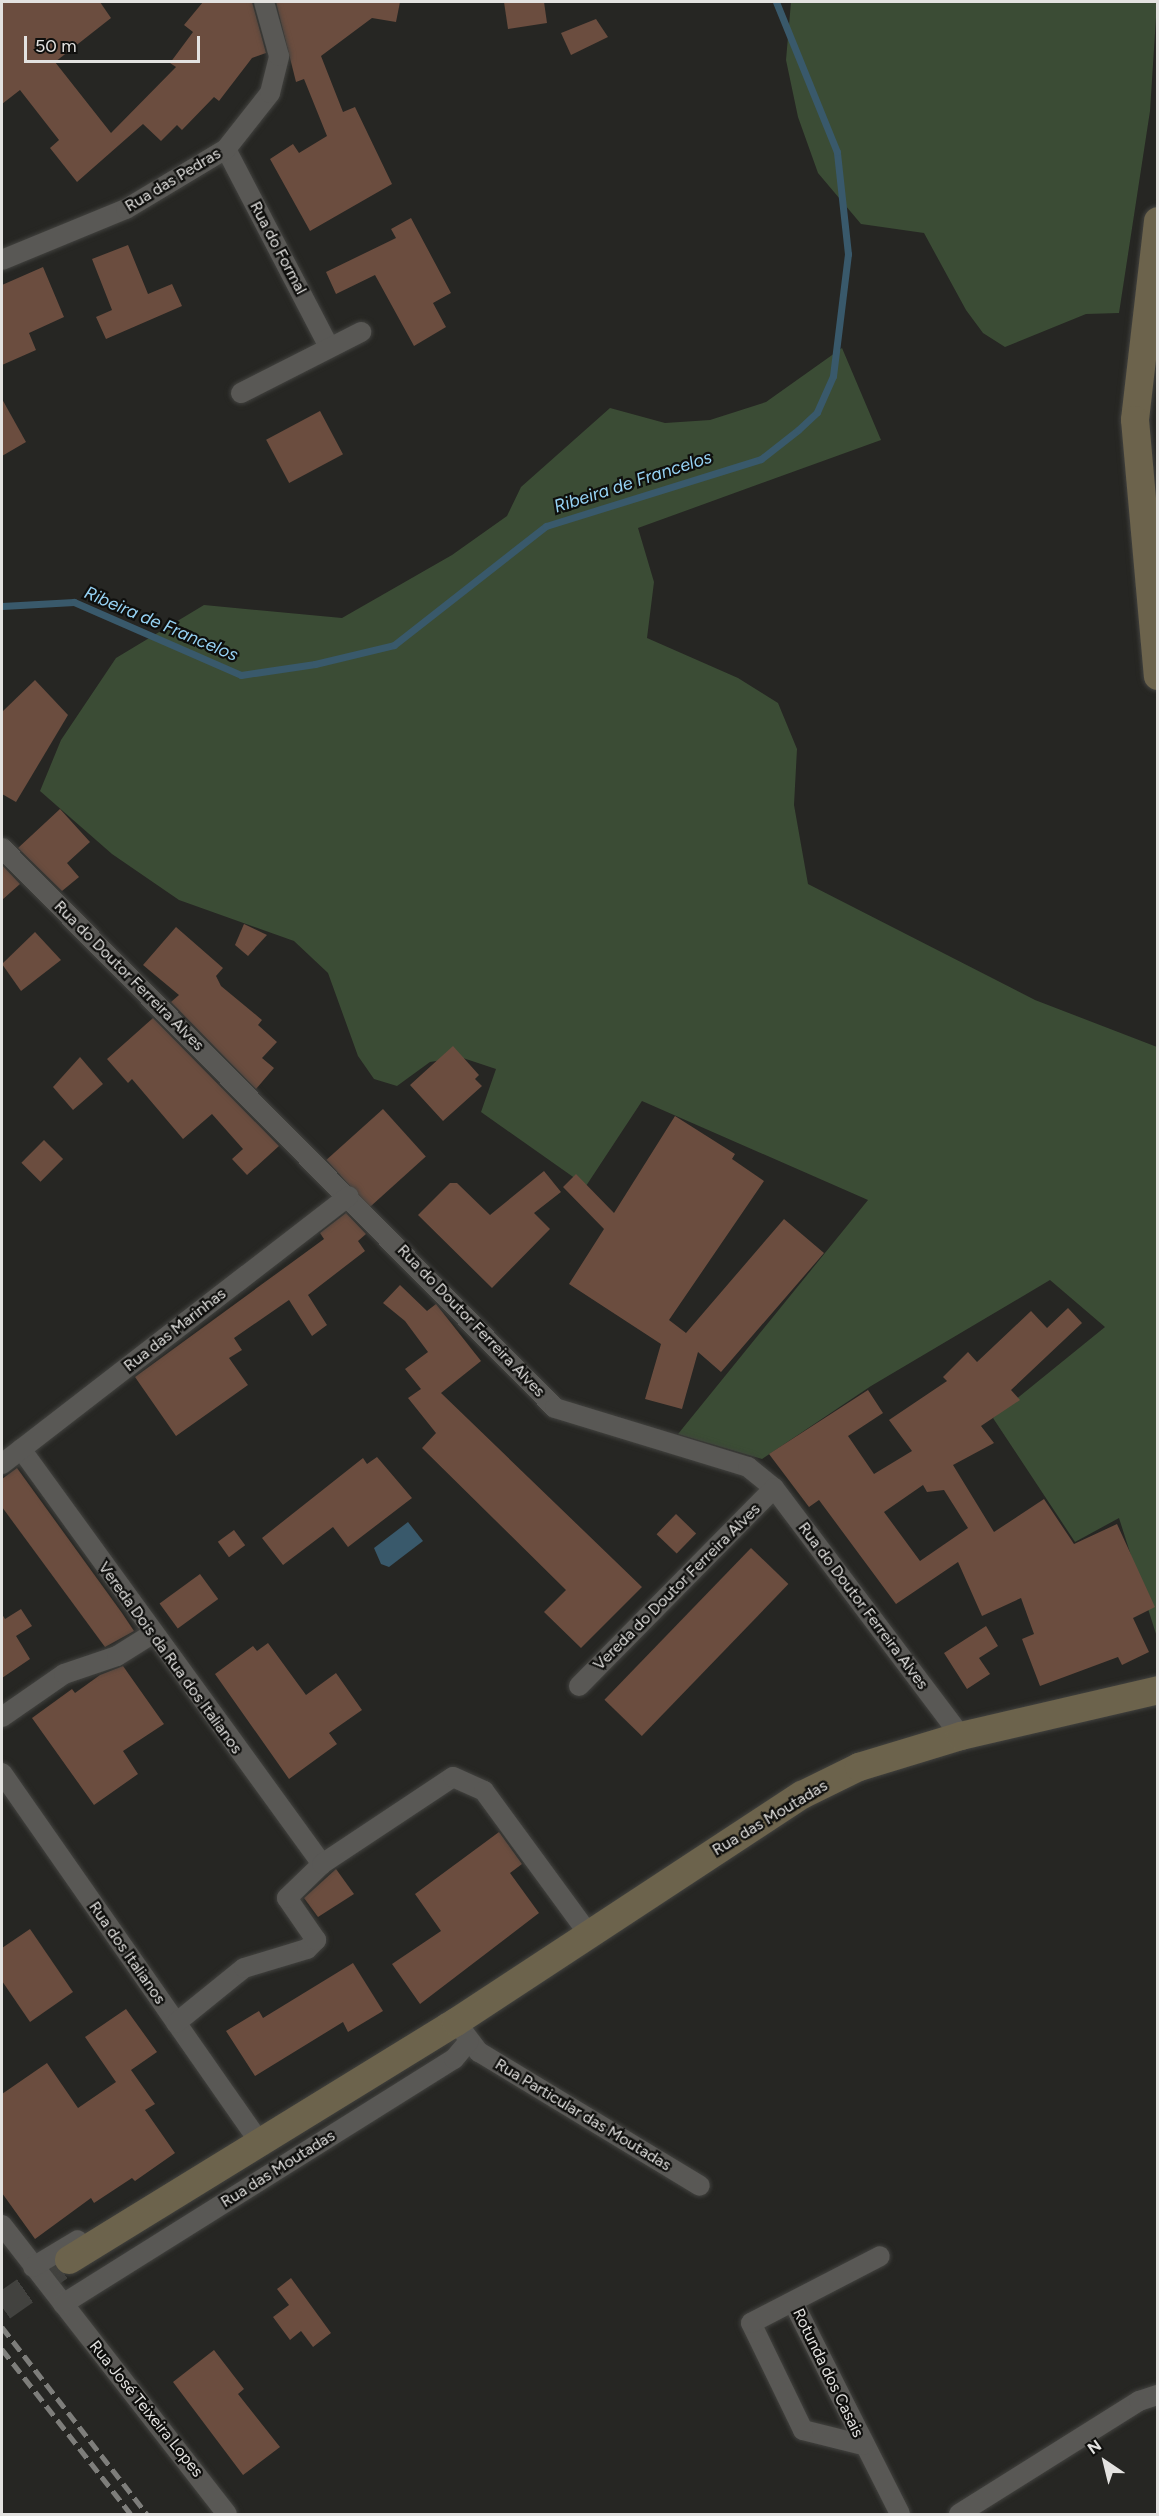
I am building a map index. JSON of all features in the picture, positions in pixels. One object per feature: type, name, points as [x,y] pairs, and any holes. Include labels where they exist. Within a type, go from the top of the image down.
[{"type":"main road","points":[[1158,221],[1136,420],[1158,676]]},
{"type":"main road","name":"Rua das Moutadas","points":[[69,2260],[462,2031],[588,1934],[802,1795],[859,1767],[961,1736],[1158,1690]]},
{"type":"street","name":"Rua das Pedras","points":[[2,260],[126,209],[226,149],[270,93],[279,56],[264,2]]},
{"type":"street","name":"Rua do Formal","points":[[226,149],[329,347]]},
{"type":"street","points":[[241,393],[361,332]]},
{"type":"street","name":"Rua do Doutor Ferreira Alves","points":[[2,848],[349,1196],[555,1408],[748,1467],[774,1488],[961,1736]]},
{"type":"street","name":"Rua das Marinhas","points":[[2,1464],[349,1196]]},
{"type":"street","name":"Vereda Dois da Rua dos Italianos","points":[[21,1449],[151,1635],[322,1864]]},
{"type":"street","name":"Vereda do Doutor Ferreira Alves","points":[[579,1686],[774,1488]]},
{"type":"street","points":[[2,1717],[64,1674],[117,1656],[151,1635]]},
{"type":"street","name":"Rua dos Italianos","points":[[2,1773],[253,2133]]},
{"type":"street","points":[[176,2023],[244,1968],[307,1949],[316,1940],[287,1898],[322,1864],[453,1777],[484,1791],[588,1934]]},
{"type":"street","name":"Rua das Moutadas","points":[[33,2267],[428,2025],[462,2031],[454,2059],[63,2304]]},
{"type":"street","name":"Rua Particular das Moutadas","points":[[462,2031],[700,2186]]},
{"type":"street","name":"Rua José Teixeira Lopes","points":[[2,2225],[227,2514]]},
{"type":"street","name":"Rotunda dos Casais","points":[[862,2445],[803,2430],[751,2323],[880,2256]]},
{"type":"street","name":"Rotunda dos Casais","points":[[793,2302],[862,2445],[900,2514]]},
{"type":"street","points":[[959,2514],[1139,2401],[1158,2395]]},
{"type":"green space","points":[[791,2],[1157,2],[1150,111],[1119,313],[1086,314],[1005,347],[983,333],[966,310],[924,233],[861,224],[818,173],[798,117],[786,60]]},
{"type":"green space","points":[[842,348],[881,440],[638,528],[654,582],[647,638],[738,678],[778,703],[797,749],[794,805],[808,884],[1035,1000],[1157,1047],[1157,1637],[1119,1518],[1075,1542],[993,1418],[1105,1327],[1050,1280],[871,1386],[762,1459],[678,1434],[868,1200],[642,1101],[586,1186],[481,1112],[496,1069],[460,1057],[430,1062],[397,1086],[374,1079],[358,1056],[328,973],[294,941],[179,900],[112,854],[40,791],[61,740],[116,658],[204,605],[342,618],[452,555],[507,516],[521,487],[610,408],[665,423],[710,420],[766,402]]},
{"type":"water","points":[[408,1522],[423,1541],[389,1567],[381,1564],[374,1548]]},
{"type":"building","points":[[2,2],[100,2],[111,18],[55,62],[111,133],[176,67],[170,63],[193,32],[184,25],[203,2],[252,2],[266,53],[252,58],[219,101],[214,97],[182,130],[177,125],[161,141],[143,124],[77,182],[50,148],[59,140],[20,90],[2,104]]},
{"type":"building","points":[[276,2],[400,2],[396,22],[372,18],[321,56],[343,112],[355,107],[392,184],[310,231],[270,159],[293,144],[299,153],[327,136],[304,79],[296,82]]},
{"type":"building","points":[[504,2],[544,2],[547,23],[508,29]]},
{"type":"building","points":[[596,19],[608,37],[571,55],[561,33]]},
{"type":"building","points":[[411,218],[451,293],[433,303],[446,327],[414,346],[375,275],[336,294],[326,272],[396,238],[391,229]]},
{"type":"building","points":[[128,245],[148,294],[172,284],[182,306],[106,339],[96,317],[112,310],[92,259]]},
{"type":"building","points":[[43,267],[64,317],[29,333],[36,350],[2,365],[2,285]]},
{"type":"building","points":[[2,399],[26,442],[2,456]]},
{"type":"building","points":[[320,411],[343,454],[289,483],[266,440]]},
{"type":"building","points":[[35,680],[68,715],[16,802],[2,794],[2,712]]},
{"type":"building","points":[[60,809],[90,842],[67,863],[79,877],[62,891],[18,848]]},
{"type":"building","points":[[2,865],[20,884],[2,900]]},
{"type":"building","points":[[244,924],[267,935],[248,956],[235,945]]},
{"type":"building","points":[[176,927],[223,968],[216,976],[221,986],[262,1020],[258,1025],[277,1042],[262,1058],[274,1068],[256,1089],[171,1002],[179,995],[143,965]]},
{"type":"building","points":[[35,932],[61,960],[21,991],[2,964]]},
{"type":"building","points":[[153,1018],[279,1146],[247,1175],[232,1159],[243,1149],[212,1114],[183,1139],[132,1079],[128,1083],[107,1059]]},
{"type":"building","points":[[453,1046],[479,1075],[475,1079],[482,1086],[443,1121],[410,1085]]},
{"type":"building","points":[[80,1057],[103,1084],[73,1110],[53,1087]]},
{"type":"building","points":[[383,1109],[426,1157],[369,1207],[327,1160]]},
{"type":"building","points":[[675,1116],[735,1154],[732,1159],[764,1181],[669,1320],[686,1333],[784,1219],[824,1253],[721,1372],[698,1352],[682,1409],[645,1399],[661,1344],[569,1284],[604,1229],[563,1187],[576,1174],[614,1213]]},
{"type":"building","points":[[44,1140],[63,1159],[40,1182],[21,1163]]},
{"type":"building","points":[[544,1171],[561,1192],[534,1213],[550,1229],[492,1288],[418,1215],[450,1183],[457,1183],[490,1215]]},
{"type":"building","points":[[346,1213],[366,1234],[358,1241],[365,1251],[308,1295],[327,1325],[312,1336],[289,1300],[234,1338],[242,1350],[229,1358],[248,1385],[176,1436],[135,1377],[324,1239],[320,1233]]},
{"type":"building","points":[[400,1285],[427,1311],[436,1304],[481,1361],[441,1393],[642,1587],[581,1648],[544,1612],[566,1590],[422,1448],[436,1433],[408,1398],[421,1389],[405,1369],[428,1352],[405,1321],[383,1303]]},
{"type":"building","points":[[1068,1308],[1082,1323],[1011,1390],[1020,1400],[981,1426],[994,1443],[953,1465],[994,1532],[1044,1499],[1074,1544],[1117,1524],[1155,1607],[1133,1618],[1149,1652],[1122,1665],[1118,1657],[1040,1686],[1022,1639],[1034,1634],[1021,1598],[982,1616],[958,1562],[896,1604],[819,1500],[809,1507],[769,1454],[868,1390],[883,1413],[848,1436],[874,1474],[912,1451],[889,1420],[947,1381],[943,1377],[968,1352],[977,1362],[1031,1311],[1047,1328]],"holes":[[[923,1485],[927,1492],[944,1490],[968,1528],[920,1561],[884,1512]]]},
{"type":"building","points":[[377,1457],[412,1498],[348,1547],[333,1527],[283,1565],[262,1538],[363,1458],[367,1464]]},
{"type":"building","points":[[17,1468],[134,1631],[105,1647],[2,1507],[2,1479]]},
{"type":"building","points":[[676,1514],[696,1533],[677,1554],[657,1534]]},
{"type":"building","points":[[234,1530],[245,1545],[229,1557],[218,1542]]},
{"type":"building","points":[[751,1548],[788,1584],[642,1736],[604,1700]]},
{"type":"building","points":[[200,1574],[218,1599],[178,1628],[160,1603]]},
{"type":"building","points":[[21,1609],[32,1626],[16,1636],[30,1659],[2,1678],[2,1614],[5,1619]]},
{"type":"building","points":[[986,1626],[998,1646],[979,1658],[990,1674],[967,1689],[944,1653]]},
{"type":"building","points":[[268,1643],[306,1695],[336,1673],[362,1710],[329,1733],[337,1744],[289,1779],[215,1674],[253,1646],[257,1651]]},
{"type":"building","points":[[123,1666],[164,1724],[123,1751],[138,1774],[94,1805],[32,1718],[72,1689],[75,1693],[100,1675]]},
{"type":"building","points":[[499,1832],[522,1864],[510,1873],[539,1913],[420,2004],[392,1964],[441,1931],[415,1894]]},
{"type":"building","points":[[336,1869],[354,1894],[318,1917],[304,1898]]},
{"type":"building","points":[[30,1929],[73,1992],[30,2022],[2,1981],[2,1948]]},
{"type":"building","points":[[353,1963],[383,2011],[348,2032],[343,2022],[255,2076],[226,2031],[259,2011],[263,2018]]},
{"type":"building","points":[[126,2009],[157,2052],[131,2070],[155,2104],[145,2110],[175,2153],[135,2181],[132,2178],[94,2203],[91,2198],[35,2239],[2,2193],[2,2094],[47,2063],[78,2108],[116,2082],[85,2037]]},
{"type":"building","points":[[291,2278],[331,2333],[313,2347],[301,2331],[290,2340],[273,2317],[289,2305],[277,2289]]},
{"type":"building","points":[[214,2350],[244,2389],[238,2394],[280,2447],[243,2475],[173,2382]]},
{"type":"waterway","name":"Ribeira de Francelos","points":[[2,606],[74,602],[241,675],[315,664],[394,645],[546,526],[761,459],[817,412],[833,376],[848,254],[837,152],[776,2]]},
{"type":"tunnel","points":[[2,2307],[69,2260]]},
{"type":"railway","points":[[2,2327],[147,2514]]},
{"type":"railway","points":[[2,2349],[131,2514]]}]
